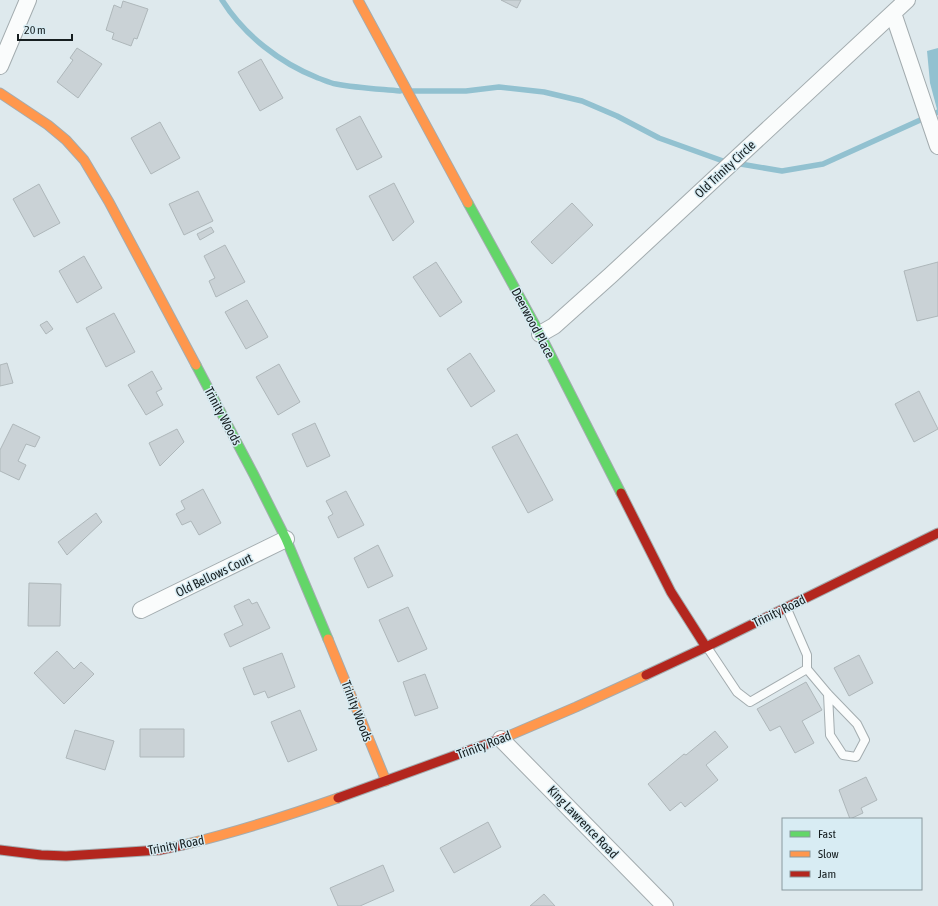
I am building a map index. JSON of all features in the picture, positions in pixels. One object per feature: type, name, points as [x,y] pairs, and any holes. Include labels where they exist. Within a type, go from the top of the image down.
[{"type":"street","points":[[0,66],[28,0]]},
{"type":"street","name":"Deerwood Place","points":[[358,0],[540,334],[671,592],[706,647]]},
{"type":"street","name":"Old Trinity Circle","points":[[540,334],[554,326],[611,275],[908,0]]},
{"type":"street","points":[[893,13],[938,146]]},
{"type":"street","name":"Trinity Woods","points":[[0,93],[37,116],[74,148],[92,173],[109,202],[254,475],[286,539],[386,781]]},
{"type":"street","name":"Trinity Road","points":[[0,850],[41,855],[66,856],[160,850],[232,833],[290,815],[501,739],[706,647],[938,533]]},
{"type":"street","name":"Old Bellows Court","points":[[141,610],[286,539]]},
{"type":"street","name":"King Lawrence Road","points":[[501,739],[665,906]]},
{"type":"lane","points":[[786,608],[806,654],[806,669],[857,724],[866,740],[856,757],[844,755],[830,735],[828,694]]},
{"type":"lane","points":[[706,647],[737,692],[750,702],[806,669]]},
{"type":"water","points":[[938,48],[938,113],[930,83],[927,51]]},
{"type":"building","points":[[501,0],[521,0],[517,8]]},
{"type":"building","points":[[123,1],[148,9],[137,39],[134,38],[131,46],[112,39],[114,33],[106,30],[114,5],[121,8]]},
{"type":"building","points":[[77,48],[102,64],[78,98],[57,82],[73,60],[70,58]]},
{"type":"building","points":[[261,59],[283,98],[260,111],[238,72]]},
{"type":"building","points":[[360,116],[382,157],[357,170],[336,129]]},
{"type":"building","points":[[160,122],[180,158],[151,174],[131,138]]},
{"type":"building","points":[[394,183],[414,222],[393,241],[369,196]]},
{"type":"building","points":[[39,184],[60,223],[34,237],[13,199]]},
{"type":"building","points":[[198,191],[213,221],[184,235],[169,204]]},
{"type":"building","points":[[572,203],[593,225],[552,264],[531,242]]},
{"type":"building","points":[[211,227],[214,232],[200,240],[197,234]]},
{"type":"building","points":[[225,245],[245,282],[216,297],[209,281],[215,278],[204,256]]},
{"type":"building","points":[[84,256],[102,288],[77,303],[59,271]]},
{"type":"building","points":[[436,262],[462,302],[440,317],[413,277]]},
{"type":"building","points":[[938,262],[938,316],[917,321],[904,271]]},
{"type":"building","points":[[247,300],[268,337],[246,349],[225,312]]},
{"type":"building","points":[[114,313],[135,352],[106,367],[86,328]]},
{"type":"building","points":[[47,321],[53,329],[46,334],[40,325]]},
{"type":"building","points":[[470,353],[495,391],[471,407],[447,369]]},
{"type":"building","points":[[7,363],[13,383],[0,386],[0,365]]},
{"type":"building","points":[[279,364],[300,402],[278,415],[256,377]]},
{"type":"building","points":[[152,371],[162,389],[156,392],[163,405],[146,415],[128,385]]},
{"type":"building","points":[[919,391],[938,429],[914,442],[895,404]]},
{"type":"building","points":[[315,423],[330,456],[307,467],[292,434]]},
{"type":"building","points":[[13,424],[40,437],[35,447],[26,444],[18,461],[26,465],[19,480],[0,471],[0,450]]},
{"type":"building","points":[[177,429],[184,442],[160,466],[149,443]]},
{"type":"building","points":[[517,434],[553,500],[528,513],[492,447]]},
{"type":"building","points":[[203,489],[221,523],[199,535],[191,521],[182,525],[176,514],[185,509],[181,501]]},
{"type":"building","points":[[346,491],[364,525],[338,538],[328,517],[333,514],[326,501]]},
{"type":"building","points":[[96,513],[102,522],[67,555],[58,542]]},
{"type":"building","points":[[378,545],[393,576],[368,588],[354,558]]},
{"type":"building","points":[[29,583],[61,584],[60,626],[28,626]]},
{"type":"building","points":[[249,599],[252,604],[257,602],[270,628],[230,647],[224,634],[243,625],[234,606]]},
{"type":"building","points":[[408,607],[427,649],[398,662],[379,620]]},
{"type":"building","points":[[57,651],[74,669],[81,662],[94,674],[64,704],[34,673]]},
{"type":"building","points":[[282,653],[295,687],[268,698],[265,691],[254,695],[243,668]]},
{"type":"building","points":[[859,655],[873,683],[849,696],[834,668]]},
{"type":"building","points":[[425,674],[438,708],[415,716],[403,682]]},
{"type":"building","points":[[806,682],[822,710],[802,721],[814,743],[795,753],[780,726],[770,731],[757,709]]},
{"type":"building","points":[[300,710],[317,750],[288,762],[271,722]]},
{"type":"building","points":[[140,729],[184,729],[184,757],[140,757]]},
{"type":"building","points":[[75,730],[114,741],[105,770],[66,758]]},
{"type":"building","points":[[715,731],[728,747],[706,765],[718,780],[685,807],[681,802],[670,811],[648,784]]},
{"type":"building","points":[[866,777],[877,800],[861,808],[863,813],[850,818],[839,790]]},
{"type":"building","points":[[488,822],[501,847],[454,873],[440,848]]},
{"type":"building","points":[[383,865],[394,891],[360,906],[338,906],[330,888]]},
{"type":"building","points":[[544,894],[555,906],[530,906]]},
{"type":"waterway","points":[[222,0],[231,13],[252,36],[277,56],[304,72],[336,84],[400,91]]},
{"type":"waterway","points":[[413,91],[466,91],[499,87],[544,92],[582,101],[617,116],[659,138],[723,161],[782,171],[823,164],[938,112]]},
{"type":"traffic: fast","points":[[468,203],[540,334],[621,493]]},
{"type":"traffic: fast","points":[[196,365],[286,539],[328,639]]},
{"type":"traffic: slow","points":[[358,0],[468,203]]},
{"type":"traffic: slow","points":[[0,93],[48,125],[66,140],[84,160],[109,202],[196,365]]},
{"type":"traffic: slow","points":[[328,639],[386,781]]},
{"type":"traffic: slow","points":[[506,737],[646,675]]},
{"type":"traffic: slow","points":[[183,845],[222,835],[338,798]]},
{"type":"traffic: jam","points":[[621,493],[671,592],[706,647]]},
{"type":"traffic: jam","points":[[646,675],[938,533]]},
{"type":"traffic: jam","points":[[338,798],[506,737]]},
{"type":"traffic: jam","points":[[0,850],[41,855],[66,856],[160,850],[183,845]]}]
